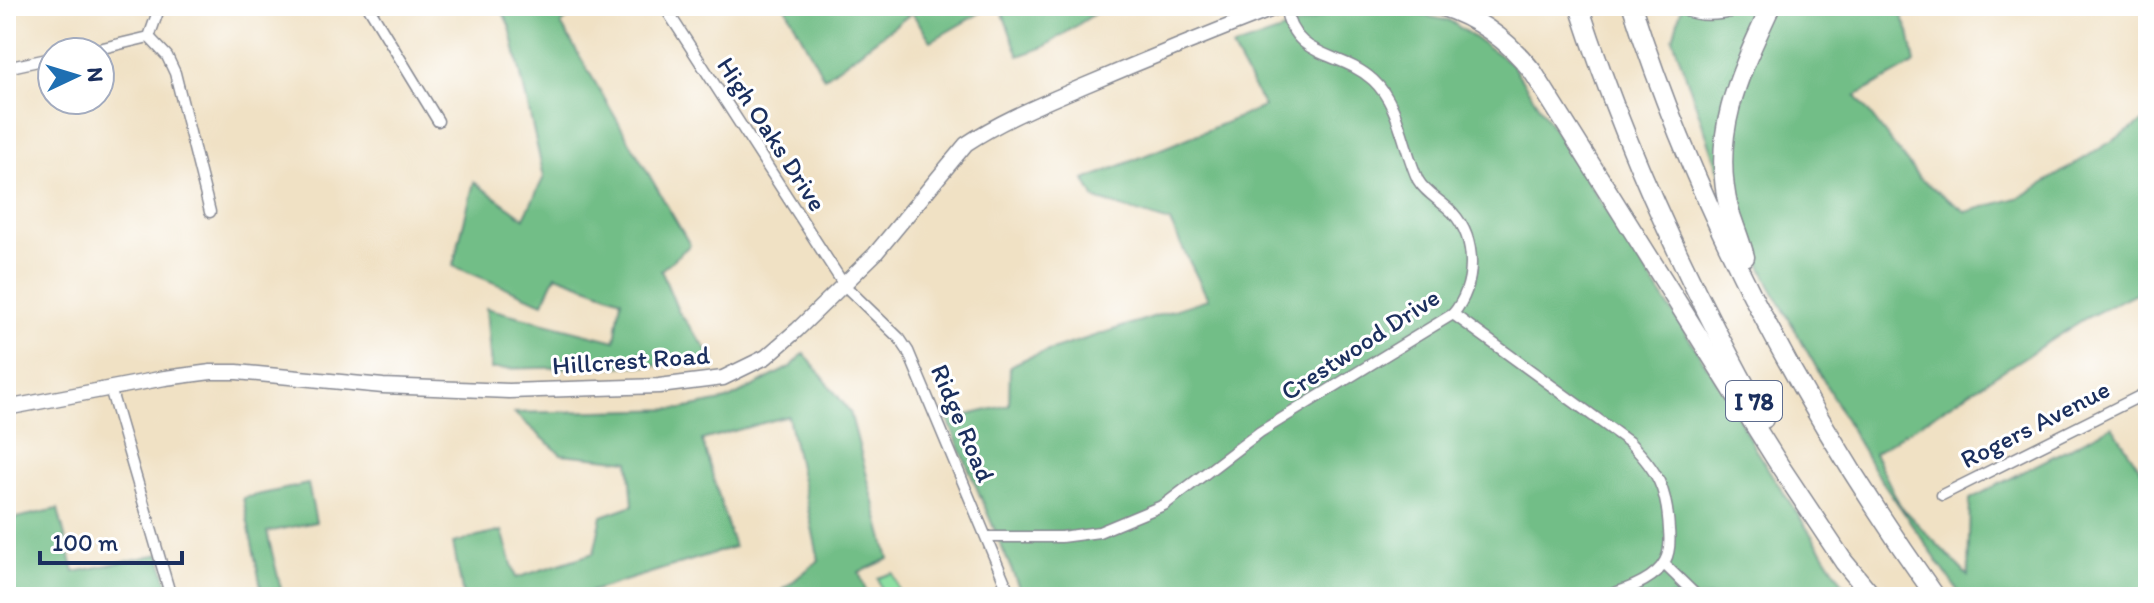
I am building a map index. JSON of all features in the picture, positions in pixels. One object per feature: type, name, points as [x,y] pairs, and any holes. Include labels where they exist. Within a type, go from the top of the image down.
[{"type":"highway","points":[[1440,6],[1471,17],[1490,29],[1533,72],[1788,478],[1844,562],[1873,597]]},
{"type":"highway","name":"I 78","points":[[1579,6],[1600,71],[1651,193],[1711,320],[1783,452],[1880,597]]},
{"type":"highway","name":"I 78","points":[[1632,6],[1650,63],[1701,186],[1757,302],[1859,486],[1936,597]]},
{"type":"highway","points":[[1685,6],[1722,11],[1738,6]]},
{"type":"highway","points":[[1757,302],[1729,208],[1723,157],[1728,107],[1739,75],[1771,6]]},
{"type":"main road","name":"Hillcrest Road","points":[[6,408],[165,378],[224,372],[383,386],[509,391],[659,386],[708,381],[733,374],[766,357],[844,285],[910,213],[958,151],[985,131],[1161,52],[1283,6]]},
{"type":"street","points":[[149,37],[160,6]]},
{"type":"street","points":[[368,6],[438,121]]},
{"type":"street","name":"High Oaks Drive","points":[[664,6],[844,285]]},
{"type":"street","name":"Crestwood Drive","points":[[987,537],[1089,534],[1123,525],[1164,505],[1260,432],[1453,314],[1461,304],[1469,285],[1471,269],[1468,236],[1454,214],[1419,183],[1392,107],[1381,89],[1366,75],[1298,40],[1283,6]]},
{"type":"street","points":[[116,45],[149,37]]},
{"type":"street","points":[[149,37],[167,56],[175,73],[210,212]]},
{"type":"street","points":[[6,68],[36,61]]},
{"type":"street","name":"Ridge Road","points":[[844,285],[900,339],[908,351],[1011,597]]},
{"type":"street","points":[[1453,314],[1629,442],[1648,461],[1665,492],[1670,542],[1664,564],[1633,587],[1601,597]]},
{"type":"street","points":[[110,388],[171,597]]},
{"type":"street","name":"Rogers Avenue","points":[[1942,495],[2148,392]]},
{"type":"street","points":[[1664,564],[1698,597]]},
{"type":"green space","points":[[500,6],[584,6],[561,24],[690,245],[661,270],[678,311],[714,359],[679,365],[491,369],[486,308],[615,341],[621,299],[556,275],[543,303],[453,266],[474,182],[524,218],[544,177],[510,27]]},
{"type":"green space","points":[[785,6],[992,6],[931,41],[912,13],[824,78]]},
{"type":"green space","points":[[1000,6],[1106,6],[1044,47],[1019,56]]},
{"type":"green space","points":[[1353,6],[1378,6],[1450,21],[1511,63],[1731,403],[1755,449],[1852,597],[1023,597],[948,420],[1009,405],[1010,366],[1027,358],[1208,299],[1170,222],[1095,199],[1085,180],[1264,107],[1232,48]]},
{"type":"green space","points":[[1682,6],[1898,6],[1909,32],[1915,63],[1856,96],[1919,178],[1966,212],[2021,197],[2148,119],[2148,287],[2084,319],[1874,453],[1901,507],[1968,576],[1970,499],[2112,426],[2148,481],[2148,597],[1962,597],[1871,465],[1770,285],[1721,177],[1673,39]]},
{"type":"green space","points":[[804,353],[850,412],[889,559],[859,572],[868,597],[774,597],[819,560],[788,416],[702,440],[734,547],[573,597],[459,597],[463,596],[453,543],[502,531],[516,578],[594,553],[602,516],[633,505],[629,461],[561,454],[514,413],[682,409],[727,400],[792,366]]},
{"type":"green space","points":[[308,484],[316,522],[267,532],[283,597],[263,597],[243,498]]},
{"type":"green space","points":[[58,509],[74,572],[160,554],[170,595],[6,597],[6,520]]},
{"type":"green space","points":[[893,573],[901,597],[884,597],[878,578]]}]
